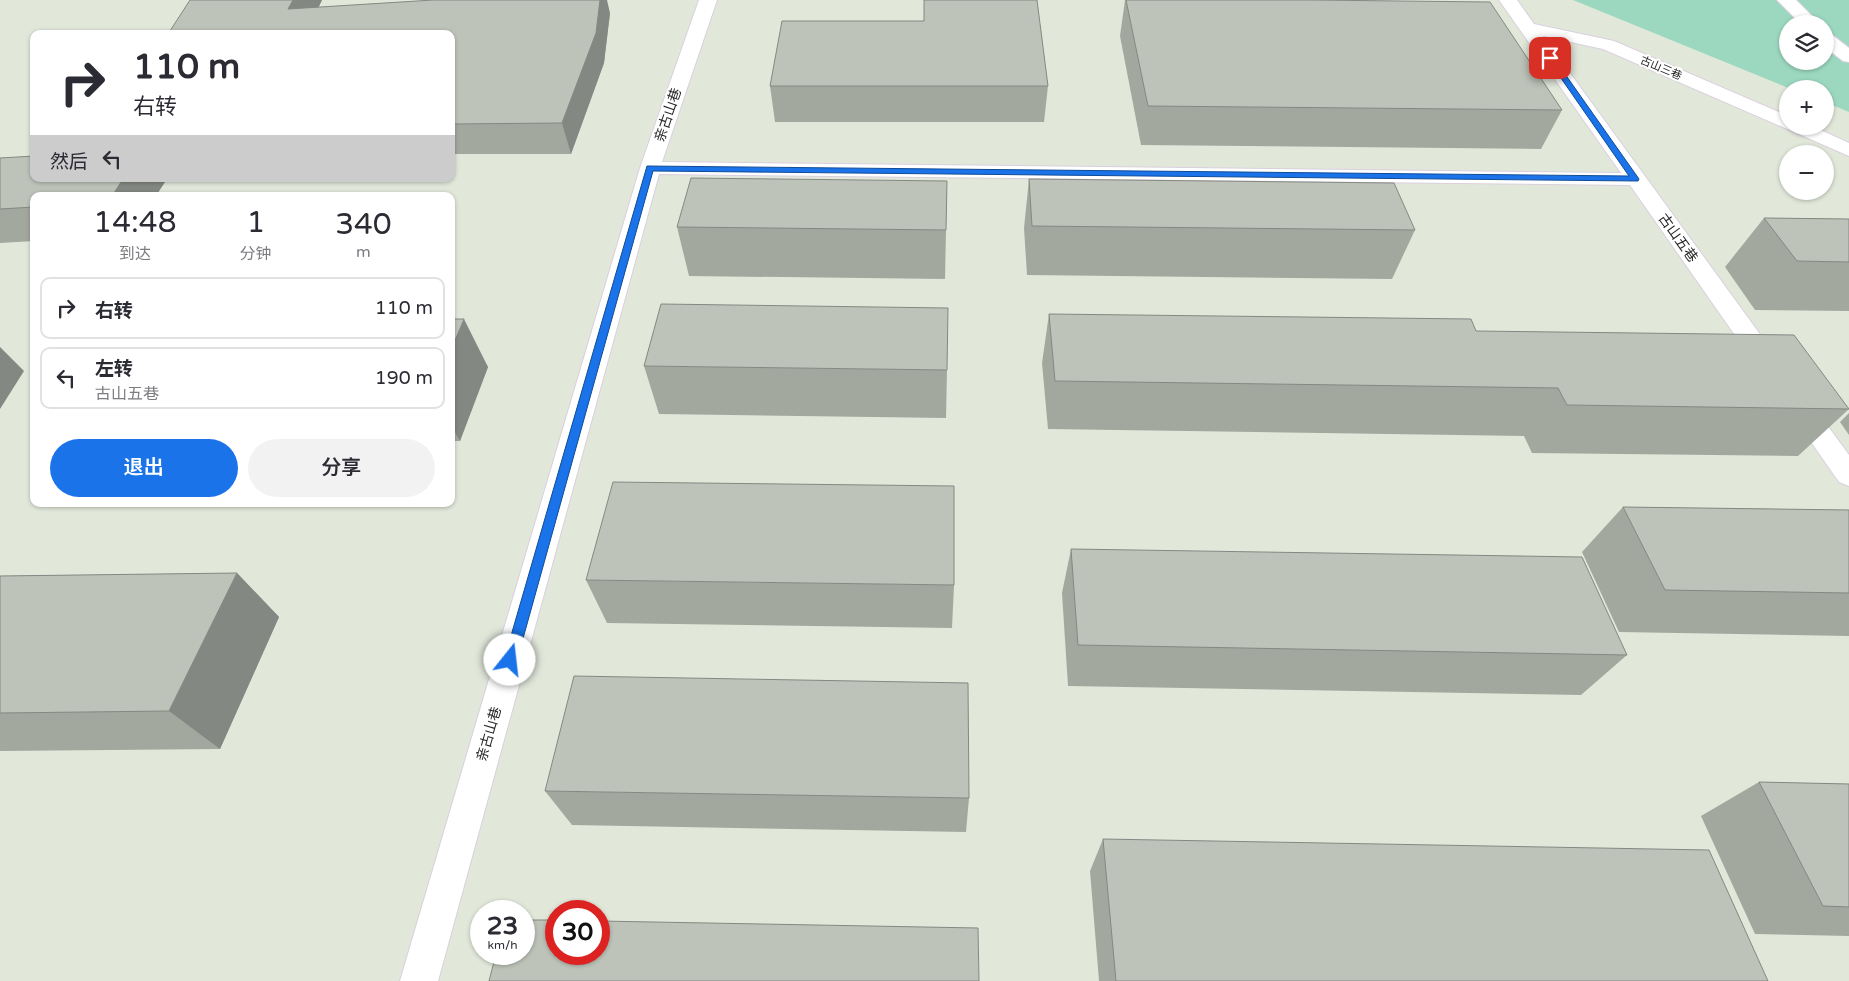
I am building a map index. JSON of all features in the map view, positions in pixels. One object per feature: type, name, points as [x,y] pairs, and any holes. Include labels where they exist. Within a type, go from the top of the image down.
[{"type":"street","name":"亲古山巷","points":[[419,981],[650,168],[708,0]]},
{"type":"street","name":"古山五巷","points":[[1508,0],[1849,475]]},
{"type":"street","points":[[1786,0],[1802,15]]},
{"type":"street","name":"古山三巷","points":[[1529,28],[1608,46],[1779,119]]},
{"type":"street","points":[[1834,45],[1849,57]]},
{"type":"street","points":[[1815,135],[1849,150]]},
{"type":"street","points":[[650,168],[1635,179]]},
{"type":"green space","points":[[1573,0],[1849,0],[1849,112],[1834,106],[1834,80],[1779,80],[1779,84]]},
{"type":"building","points":[[190,0],[293,0],[288,9],[433,0],[600,0],[596,33],[562,123],[455,124],[455,30],[171,30]]},
{"type":"building","points":[[924,0],[1037,0],[1048,86],[770,86],[782,21],[924,21]]},
{"type":"building","points":[[1126,0],[1490,2],[1562,110],[1148,106]]},
{"type":"building","points":[[30,156],[30,182],[121,182],[115,192],[30,192],[30,207],[0,209],[0,158]]},
{"type":"building","points":[[691,178],[947,181],[946,230],[677,227]]},
{"type":"building","points":[[1029,179],[1394,183],[1415,230],[1032,226]]},
{"type":"building","points":[[1764,218],[1849,219],[1849,262],[1797,261]]},
{"type":"building","points":[[661,304],[948,308],[947,370],[644,366]]},
{"type":"building","points":[[1049,314],[1471,319],[1476,331],[1794,335],[1849,409],[1567,405],[1558,388],[1055,381]]},
{"type":"building","points":[[455,319],[464,319],[455,340]]},
{"type":"building","points":[[613,482],[954,486],[954,585],[586,580]]},
{"type":"building","points":[[1623,507],[1849,510],[1849,593],[1665,590]]},
{"type":"building","points":[[1071,549],[1582,557],[1627,655],[1078,645]]},
{"type":"building","points":[[237,573],[169,711],[0,713],[0,576]]},
{"type":"building","points":[[574,676],[968,683],[969,798],[545,791]]},
{"type":"building","points":[[1759,782],[1849,784],[1849,907],[1823,906]]},
{"type":"building","points":[[1103,839],[1709,850],[1768,981],[1116,981]]},
{"type":"building","points":[[535,920],[545,920],[545,965],[610,965],[610,921],[978,928],[979,981],[489,981],[493,965],[535,965]]},
{"type":"route","points":[[510,660],[650,168],[1635,179],[1550,58]]}]
